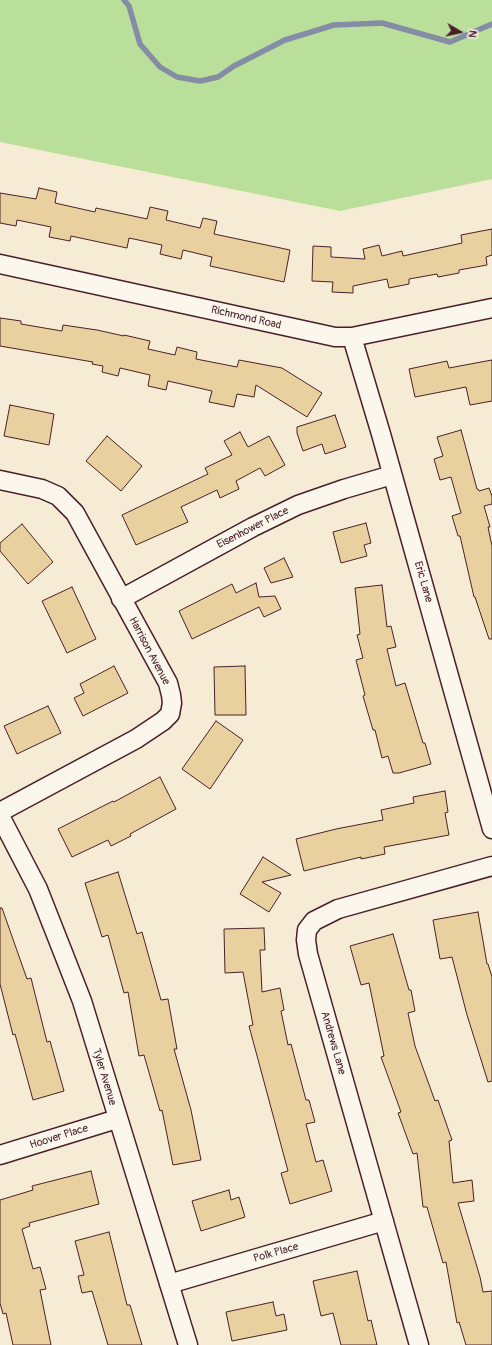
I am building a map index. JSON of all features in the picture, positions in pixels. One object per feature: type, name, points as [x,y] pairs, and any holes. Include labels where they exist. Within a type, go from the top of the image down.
[{"type":"street","name":"Richmond Road","points":[[0,264],[335,337],[352,337],[492,308]]},
{"type":"street","name":"Eric Lane","points":[[352,337],[492,829]]},
{"type":"street","name":"Eisenhower Place","points":[[122,599],[253,527],[298,505],[344,489],[392,475]]},
{"type":"street","name":"Harrison Avenue","points":[[0,480],[42,489],[58,496],[75,513],[168,683],[172,695],[170,714],[163,721],[136,739],[0,812]]},
{"type":"street","name":"Tyler Avenue","points":[[0,816],[38,889],[82,1001],[117,1119],[188,1345]]},
{"type":"street","name":"Andrews Lane","points":[[419,1345],[308,954],[306,940],[307,930],[314,921],[338,909],[492,866]]},
{"type":"street","name":"Hoover Place","points":[[0,1155],[117,1119]]},
{"type":"street","name":"Polk Place","points":[[169,1284],[384,1221]]},
{"type":"green space","points":[[0,0],[492,0],[492,179],[340,211],[0,142]]},
{"type":"building","points":[[39,188],[57,192],[55,203],[95,212],[96,208],[147,219],[150,207],[168,211],[166,220],[200,228],[203,218],[217,221],[214,234],[290,250],[284,282],[210,266],[212,257],[183,250],[181,259],[160,254],[162,245],[129,238],[127,248],[71,236],[70,241],[49,237],[51,227],[17,220],[16,226],[0,223],[0,193],[36,199]]},
{"type":"building","points":[[492,229],[492,255],[486,257],[487,265],[459,270],[459,273],[438,277],[437,274],[409,279],[409,284],[389,288],[387,279],[353,286],[353,293],[332,292],[333,282],[312,281],[313,246],[331,247],[331,257],[365,259],[363,249],[379,245],[382,256],[402,251],[403,256],[462,243],[461,235]]},
{"type":"building","points":[[0,318],[21,321],[21,324],[62,331],[63,325],[124,335],[150,341],[148,349],[175,355],[177,347],[197,352],[196,359],[237,367],[239,360],[282,368],[322,393],[307,417],[256,385],[254,397],[237,394],[234,407],[209,402],[212,391],[168,381],[166,390],[148,386],[150,375],[120,368],[118,376],[102,372],[103,366],[92,364],[93,362],[0,346]]},
{"type":"building","points":[[492,360],[492,401],[470,405],[466,387],[415,397],[409,369],[447,361],[449,368]]},
{"type":"building","points":[[10,405],[54,414],[49,445],[4,436]]},
{"type":"building","points":[[335,415],[346,447],[325,454],[322,444],[303,451],[297,433],[297,427]]},
{"type":"building","points":[[461,430],[477,489],[479,491],[489,488],[492,496],[492,504],[484,506],[490,527],[488,527],[492,546],[492,639],[489,639],[474,597],[460,536],[458,536],[452,516],[461,513],[451,477],[440,480],[434,459],[443,456],[437,437]]},
{"type":"building","points":[[240,432],[248,447],[269,436],[285,465],[265,476],[260,468],[236,481],[239,489],[220,498],[217,490],[181,507],[188,522],[136,545],[122,515],[208,474],[205,468],[232,455],[224,441]]},
{"type":"building","points":[[107,436],[142,466],[121,491],[86,461]]},
{"type":"building","points":[[366,523],[371,543],[364,545],[367,556],[341,563],[333,532]]},
{"type":"building","points":[[22,524],[53,562],[28,584],[0,551],[0,543]]},
{"type":"building","points":[[284,558],[293,577],[271,583],[264,568]]},
{"type":"building","points":[[256,583],[259,597],[275,596],[281,609],[264,617],[259,607],[192,639],[179,611],[232,584],[236,593]]},
{"type":"building","points":[[382,585],[387,627],[391,626],[396,647],[387,649],[396,686],[405,683],[431,764],[399,773],[393,773],[388,756],[382,758],[375,730],[373,730],[363,696],[365,695],[356,660],[363,658],[357,635],[360,634],[355,588]]},
{"type":"building","points":[[72,587],[96,639],[67,653],[42,601]]},
{"type":"building","points":[[114,666],[128,693],[83,716],[74,698],[84,693],[80,684]]},
{"type":"building","points":[[245,666],[246,715],[215,715],[214,667]]},
{"type":"building","points":[[48,706],[61,733],[17,754],[4,726]]},
{"type":"building","points":[[216,721],[243,740],[210,789],[182,769]]},
{"type":"building","points":[[160,777],[176,809],[130,834],[131,836],[111,846],[108,840],[72,857],[58,829],[113,801],[114,802]]},
{"type":"building","points":[[445,791],[448,812],[445,813],[449,835],[384,847],[385,854],[361,859],[361,857],[304,871],[296,839],[336,829],[383,820],[381,810],[414,803],[413,797]]},
{"type":"building","points":[[263,857],[291,875],[262,882],[281,893],[269,912],[240,894]]},
{"type":"building","points":[[118,872],[137,934],[142,932],[161,1000],[168,999],[177,1049],[174,1049],[191,1110],[201,1160],[173,1165],[162,1110],[160,1111],[144,1055],[139,1056],[128,992],[124,993],[108,935],[102,937],[85,883]]},
{"type":"building","points":[[0,908],[2,908],[27,979],[31,978],[47,1042],[50,1041],[64,1091],[33,1100],[15,1034],[13,1035],[0,984]]},
{"type":"building","points":[[478,912],[487,964],[492,977],[492,1081],[488,1082],[467,1015],[452,957],[440,959],[433,920]]},
{"type":"building","points":[[264,928],[265,950],[260,950],[262,992],[280,988],[284,1010],[281,1011],[288,1045],[291,1044],[306,1100],[309,1100],[315,1122],[306,1124],[316,1162],[323,1160],[332,1191],[290,1204],[281,1173],[288,1171],[249,1026],[253,1025],[243,972],[225,973],[224,929]]},
{"type":"building","points":[[393,934],[409,990],[411,990],[415,1011],[408,1013],[415,1046],[435,1101],[438,1100],[452,1140],[449,1141],[453,1183],[472,1180],[474,1201],[458,1203],[483,1292],[492,1291],[492,1345],[466,1345],[459,1322],[457,1323],[446,1262],[443,1263],[427,1207],[423,1207],[417,1153],[413,1154],[398,1113],[401,1112],[381,1057],[384,1056],[369,983],[361,985],[350,946]]},
{"type":"building","points":[[91,1171],[99,1204],[29,1223],[30,1226],[22,1229],[33,1269],[40,1267],[46,1289],[40,1290],[51,1345],[13,1345],[6,1313],[3,1314],[0,1303],[0,1200],[33,1190],[32,1186]]},
{"type":"building","points":[[229,1190],[231,1200],[239,1197],[245,1217],[201,1231],[192,1201]]},
{"type":"building","points":[[109,1232],[127,1305],[130,1305],[142,1345],[108,1345],[92,1291],[82,1293],[78,1276],[84,1275],[75,1241]]},
{"type":"building","points":[[357,1271],[368,1321],[371,1320],[377,1345],[341,1345],[333,1313],[321,1316],[313,1281]]},
{"type":"building","points":[[273,1302],[276,1316],[284,1314],[287,1330],[232,1341],[226,1312]]},
{"type":"waterway","points":[[124,0],[129,6],[140,44],[160,67],[177,77],[200,81],[218,77],[234,66],[285,40],[334,25],[382,23],[450,42],[492,24]]}]
